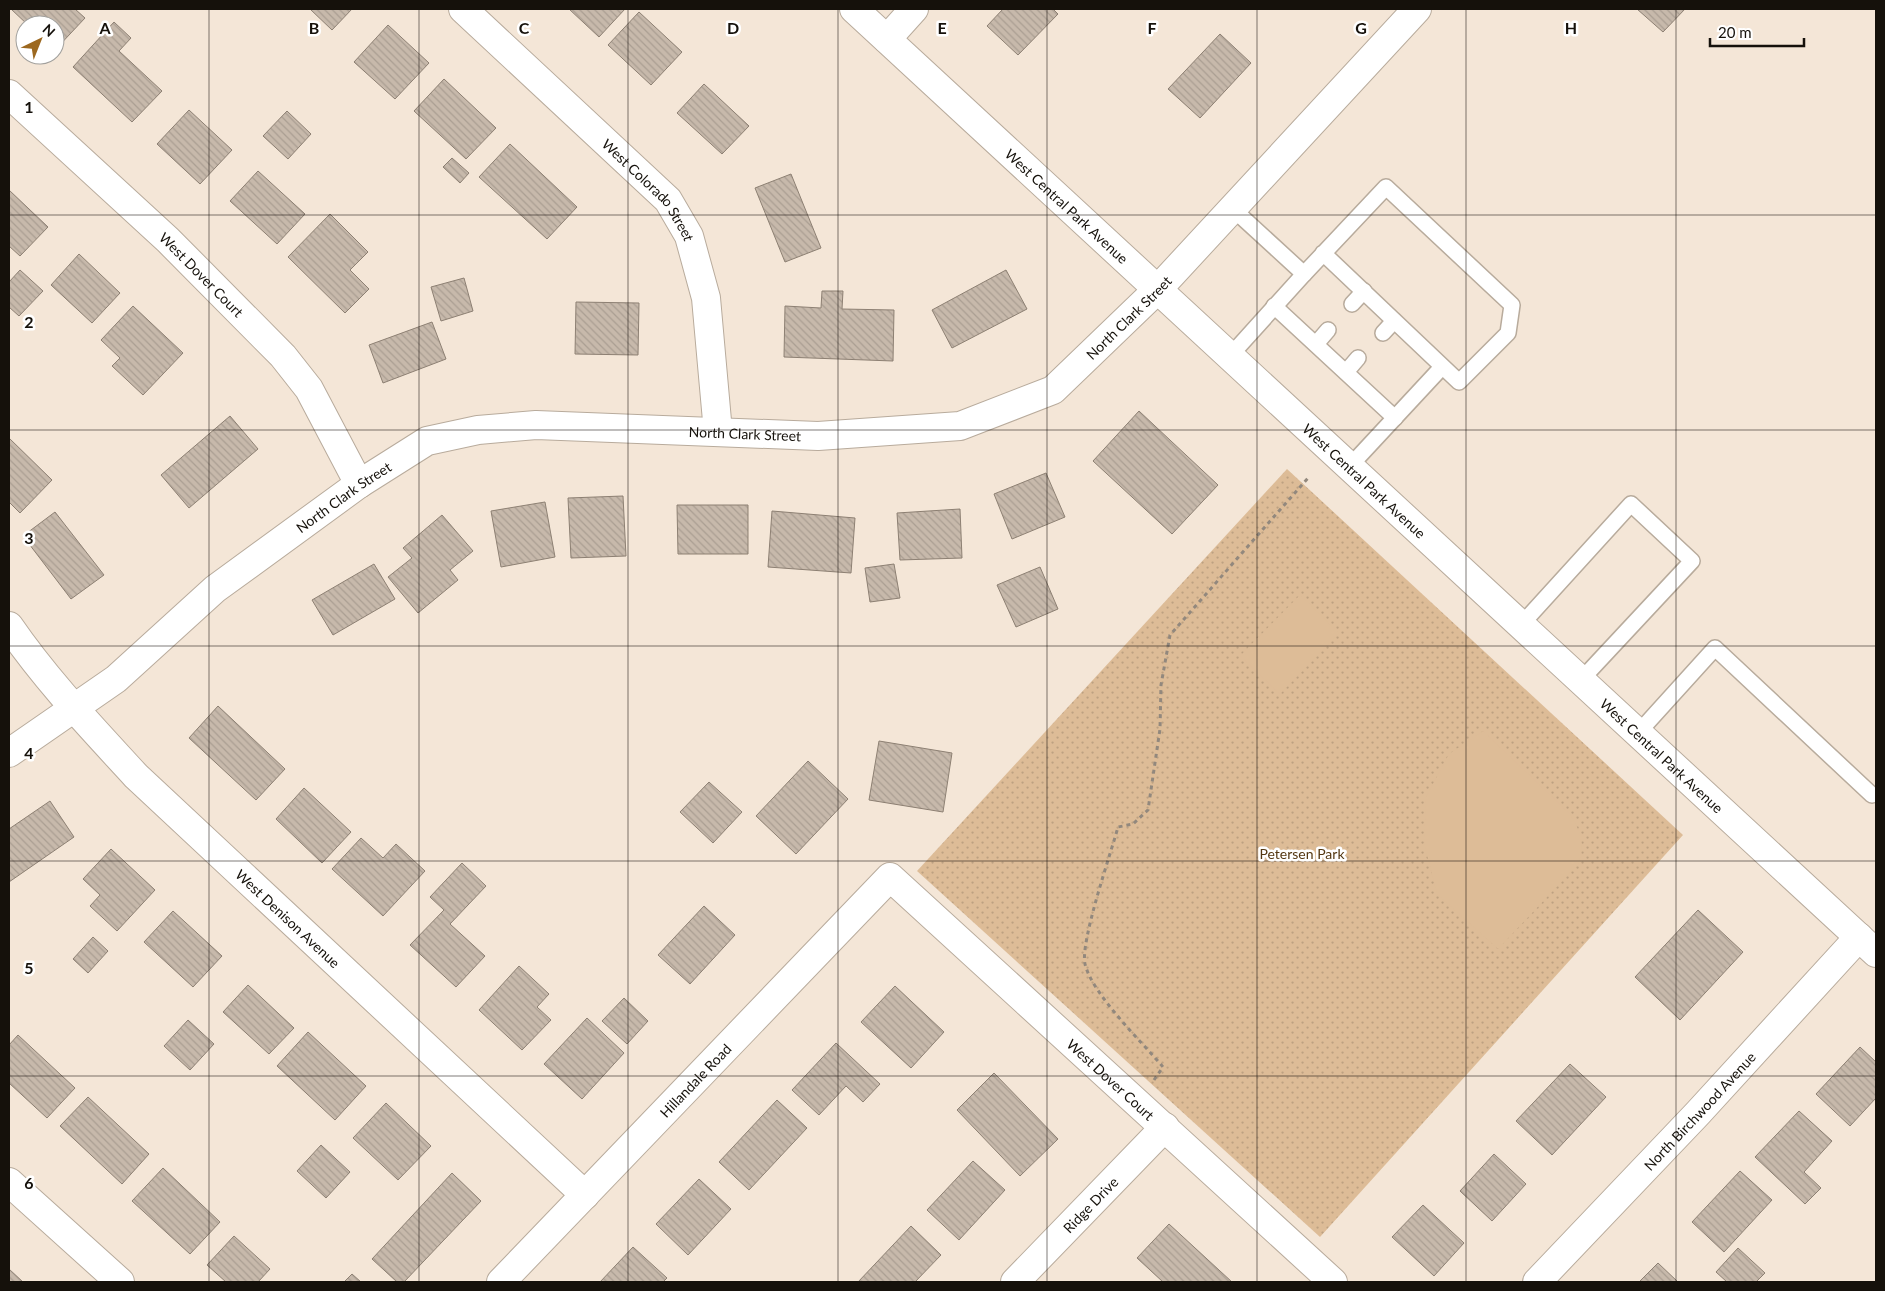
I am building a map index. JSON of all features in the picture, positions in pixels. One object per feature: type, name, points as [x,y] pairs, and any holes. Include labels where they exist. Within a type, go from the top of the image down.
[{"type":"street","name":"West Colorado Street","points":[[463,9],[668,200],[689,236],[706,298],[718,432]]},
{"type":"street","name":"West Central Park Avenue","points":[[854,9],[1872,948]]},
{"type":"street","points":[[887,39],[914,9]]},
{"type":"street","name":"North Clark Street","points":[[9,753],[116,679],[216,589],[359,484],[426,440],[478,430],[536,424],[818,436],[960,426],[1054,390],[1158,289],[1417,9]]},
{"type":"street","name":"West Dover Court","points":[[9,94],[168,240],[283,356],[309,389],[359,484]]},
{"type":"street","name":"West Denison Avenue","points":[[9,626],[24,648],[74,708],[136,776],[584,1195]]},
{"type":"street","name":"West Dover Court","points":[[890,877],[1333,1282]]},
{"type":"street","name":"Hillandale Road","points":[[501,1282],[890,877]]},
{"type":"street","name":"North Birchwood Avenue","points":[[1537,1282],[1704,1106],[1872,948]]},
{"type":"street","name":"Ridge Drive","points":[[1016,1282],[1164,1127]]},
{"type":"street","points":[[9,1182],[120,1282]]},
{"type":"lane","points":[[1230,356],[1274,306],[1323,253],[1386,187],[1512,305],[1508,333],[1459,382],[1323,253]]},
{"type":"lane","points":[[1232,208],[1304,274]]},
{"type":"lane","points":[[1352,304],[1364,291]]},
{"type":"lane","points":[[1274,306],[1395,418]]},
{"type":"lane","points":[[1383,333],[1394,321]]},
{"type":"lane","points":[[1316,344],[1328,330]]},
{"type":"lane","points":[[1346,372],[1358,358]]},
{"type":"lane","points":[[1350,466],[1442,367]]},
{"type":"lane","points":[[1522,625],[1631,504],[1692,561],[1581,680]]},
{"type":"lane","points":[[1638,732],[1715,648],[1872,795]]},
{"type":"path","points":[[1139,1103],[1163,1067],[1093,985],[1084,963],[1086,941],[1118,826],[1133,824],[1148,810],[1160,729],[1161,685],[1170,635],[1308,478]]},
{"type":"green space","name":"Petersen Park","points":[[1287,469],[1683,835],[1320,1237],[917,871]]},
{"type":"green space","points":[[1300,595],[1339,633],[1280,694],[1240,656]]},
{"type":"green space","points":[[1483,731],[1570,814],[1577,826],[1582,844],[1578,864],[1498,949],[1437,894],[1424,843],[1426,797],[1449,754]]},
{"type":"building","points":[[11,9],[75,9],[85,18],[65,39],[65,15],[17,15]]},
{"type":"building","points":[[310,9],[352,9],[332,30]]},
{"type":"building","points":[[569,9],[625,9],[599,37]]},
{"type":"building","points":[[1003,9],[1053,9],[1058,14],[1018,55],[987,26]]},
{"type":"building","points":[[1637,9],[1685,9],[1663,32]]},
{"type":"building","points":[[639,12],[682,52],[651,85],[608,45]]},
{"type":"building","points":[[114,22],[131,38],[119,51],[162,91],[132,122],[73,67]]},
{"type":"building","points":[[388,25],[429,63],[395,99],[354,62]]},
{"type":"building","points":[[1220,34],[1251,63],[1200,118],[1168,89]]},
{"type":"building","points":[[444,79],[496,128],[466,159],[414,111]]},
{"type":"building","points":[[704,84],[749,126],[722,154],[677,113]]},
{"type":"building","points":[[189,110],[232,150],[200,184],[157,144]]},
{"type":"building","points":[[287,111],[311,134],[288,159],[263,136]]},
{"type":"building","points":[[510,144],[577,207],[547,239],[479,177]]},
{"type":"building","points":[[452,158],[469,173],[460,183],[443,167]]},
{"type":"building","points":[[258,171],[305,214],[277,244],[230,201]]},
{"type":"building","points":[[791,174],[821,248],[785,262],[755,188]]},
{"type":"building","points":[[9,190],[48,227],[20,256],[9,246]]},
{"type":"building","points":[[330,214],[368,252],[350,270],[369,289],[345,313],[288,257]]},
{"type":"building","points":[[79,254],[120,293],[92,323],[51,285]]},
{"type":"building","points":[[20,270],[43,291],[19,316],[9,307],[9,282]]},
{"type":"building","points":[[1006,270],[1027,309],[952,348],[932,310]]},
{"type":"building","points":[[464,278],[473,311],[441,321],[431,287]]},
{"type":"building","points":[[822,291],[843,291],[842,309],[894,310],[893,361],[784,357],[785,306],[821,308]]},
{"type":"building","points":[[576,302],[639,303],[638,355],[575,354]]},
{"type":"building","points":[[133,306],[183,353],[143,395],[112,366],[120,358],[101,340]]},
{"type":"building","points":[[432,322],[446,359],[383,383],[369,345]]},
{"type":"building","points":[[1139,411],[1218,485],[1172,534],[1093,461]]},
{"type":"building","points":[[230,416],[258,449],[189,508],[161,475]]},
{"type":"building","points":[[9,438],[52,480],[20,513],[9,502]]},
{"type":"building","points":[[1046,473],[1065,517],[1012,539],[994,494]]},
{"type":"building","points":[[623,496],[626,556],[571,558],[568,498]]},
{"type":"building","points":[[545,502],[555,557],[501,567],[491,511]]},
{"type":"building","points":[[677,505],[748,505],[748,554],[678,554]]},
{"type":"building","points":[[960,509],[962,558],[900,560],[897,513]]},
{"type":"building","points":[[772,511],[855,518],[851,573],[768,567]]},
{"type":"building","points":[[55,512],[104,575],[71,599],[23,536]]},
{"type":"building","points":[[442,515],[473,551],[450,570],[458,580],[418,613],[388,577],[412,558],[403,548]]},
{"type":"building","points":[[374,564],[395,599],[333,635],[312,600]]},
{"type":"building","points":[[894,564],[900,598],[870,602],[865,568]]},
{"type":"building","points":[[1040,567],[1058,609],[1016,627],[997,585]]},
{"type":"building","points":[[218,706],[285,769],[256,800],[189,738]]},
{"type":"building","points":[[879,741],[952,753],[943,812],[869,800]]},
{"type":"building","points":[[808,761],[848,799],[796,854],[756,816]]},
{"type":"building","points":[[709,782],[742,812],[713,843],[680,812]]},
{"type":"building","points":[[304,788],[351,832],[322,863],[276,819]]},
{"type":"building","points":[[50,801],[74,837],[9,882],[9,829]]},
{"type":"building","points":[[361,838],[383,858],[396,844],[425,871],[383,916],[332,869]]},
{"type":"building","points":[[111,849],[155,890],[117,931],[90,906],[100,895],[83,879]]},
{"type":"building","points":[[462,863],[486,886],[450,924],[485,956],[456,987],[410,945],[444,910],[430,897]]},
{"type":"building","points":[[704,906],[735,935],[690,984],[658,955]]},
{"type":"building","points":[[1698,910],[1743,952],[1680,1020],[1635,977]]},
{"type":"building","points":[[173,911],[222,956],[193,987],[144,942]]},
{"type":"building","points":[[93,937],[108,951],[88,973],[73,959]]},
{"type":"building","points":[[519,966],[549,994],[537,1007],[551,1020],[522,1050],[479,1010]]},
{"type":"building","points":[[248,985],[294,1028],[269,1054],[223,1012]]},
{"type":"building","points":[[895,986],[944,1032],[911,1068],[861,1022]]},
{"type":"building","points":[[624,998],[648,1021],[627,1044],[602,1021]]},
{"type":"building","points":[[587,1018],[624,1053],[582,1099],[544,1064]]},
{"type":"building","points":[[188,1020],[214,1044],[190,1070],[164,1046]]},
{"type":"building","points":[[308,1032],[366,1086],[335,1120],[277,1066]]},
{"type":"building","points":[[18,1035],[75,1088],[47,1118],[9,1083],[9,1045]]},
{"type":"building","points":[[836,1043],[880,1084],[863,1102],[846,1086],[819,1115],[792,1090]]},
{"type":"building","points":[[1860,1047],[1876,1062],[1876,1098],[1850,1126],[1816,1094]]},
{"type":"building","points":[[1570,1064],[1606,1097],[1552,1155],[1516,1121]]},
{"type":"building","points":[[994,1073],[1058,1139],[1020,1176],[957,1110]]},
{"type":"building","points":[[88,1097],[149,1154],[122,1184],[60,1126]]},
{"type":"building","points":[[777,1100],[807,1128],[749,1190],[719,1162]]},
{"type":"building","points":[[386,1103],[431,1146],[398,1180],[353,1138]]},
{"type":"building","points":[[1799,1111],[1832,1141],[1804,1172],[1821,1188],[1805,1204],[1755,1157]]},
{"type":"building","points":[[321,1145],[350,1172],[326,1198],[297,1171]]},
{"type":"building","points":[[1494,1154],[1526,1184],[1492,1221],[1460,1191]]},
{"type":"building","points":[[973,1161],[1005,1190],[959,1240],[927,1210]]},
{"type":"building","points":[[163,1168],[220,1222],[190,1254],[132,1201]]},
{"type":"building","points":[[1740,1171],[1772,1200],[1724,1252],[1692,1222]]},
{"type":"building","points":[[452,1173],[481,1201],[404,1282],[397,1282],[372,1259]]},
{"type":"building","points":[[699,1179],[731,1209],[688,1255],[656,1224]]},
{"type":"building","points":[[1423,1205],[1464,1243],[1434,1276],[1392,1237]]},
{"type":"building","points":[[1169,1224],[1232,1282],[1163,1282],[1137,1258]]},
{"type":"building","points":[[911,1226],[941,1255],[915,1282],[858,1282]]},
{"type":"building","points":[[234,1236],[270,1269],[258,1282],[226,1282],[207,1265]]},
{"type":"building","points":[[633,1247],[667,1278],[663,1282],[600,1282]]},
{"type":"building","points":[[1738,1248],[1765,1273],[1756,1282],[1727,1282],[1716,1272]]},
{"type":"building","points":[[1658,1263],[1678,1282],[1639,1282]]},
{"type":"building","points":[[9,1269],[23,1282],[9,1282]]},
{"type":"building","points":[[352,1274],[361,1282],[344,1282]]}]
